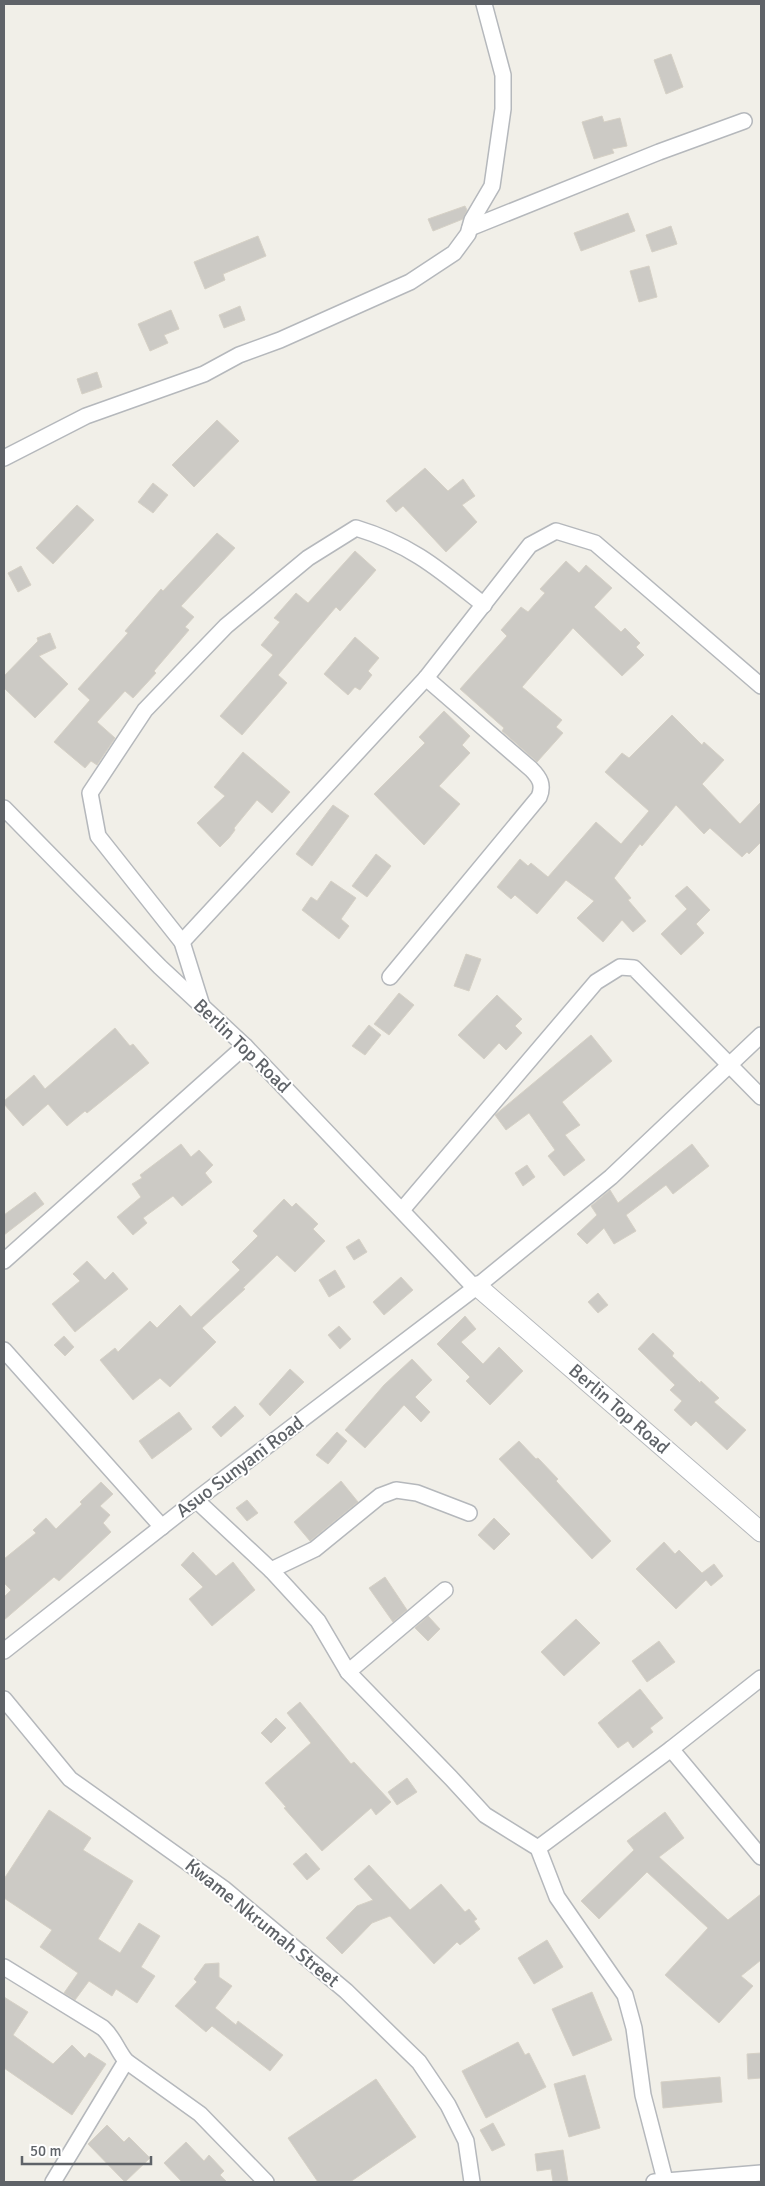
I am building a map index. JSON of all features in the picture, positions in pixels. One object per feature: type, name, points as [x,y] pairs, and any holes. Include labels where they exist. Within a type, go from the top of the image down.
[{"type":"street","points":[[4,458],[86,416],[204,374],[239,355],[280,340],[410,282],[454,253],[470,228],[492,186],[503,109],[503,75],[484,4]]},
{"type":"street","points":[[470,228],[659,152],[744,121]]},
{"type":"street","points":[[202,1006],[182,942],[98,836],[90,793],[146,710],[226,626],[308,558],[356,528],[406,546],[440,569],[484,605]]},
{"type":"street","points":[[182,942],[426,678],[530,545],[556,531],[595,543],[761,686]]},
{"type":"street","points":[[390,977],[539,797],[542,789],[540,778],[531,769],[426,678]]},
{"type":"street","name":"Berlin Top Road","points":[[4,808],[160,967],[245,1046],[476,1287],[761,1532]]},
{"type":"street","points":[[402,1210],[596,982],[620,967],[634,968],[729,1067],[761,1096]]},
{"type":"street","name":"Asuo Sunyani Road","points":[[4,1650],[196,1500],[476,1287],[611,1177],[761,1035]]},
{"type":"street","points":[[4,1260],[245,1046]]},
{"type":"street","points":[[4,1350],[162,1527]]},
{"type":"street","points":[[271,1570],[315,1549],[380,1496],[396,1490],[418,1493],[469,1513]]},
{"type":"street","points":[[196,1500],[271,1570],[318,1621],[348,1672],[485,1815],[538,1848],[556,1897],[625,1995],[634,2028],[643,2095],[660,2181],[761,2173]]},
{"type":"street","points":[[348,1672],[445,1590]]},
{"type":"street","points":[[538,1848],[671,1750],[761,1678]]},
{"type":"street","name":"Kwame Nkrumah Street","points":[[4,1699],[70,1779],[223,1888],[346,1991],[419,2062],[448,2105],[466,2141],[472,2182]]},
{"type":"street","points":[[671,1750],[761,1857]]},
{"type":"street","points":[[4,1967],[103,2028],[113,2037],[118,2052],[126,2062],[200,2114],[266,2182]]},
{"type":"street","points":[[53,2182],[126,2062]]},
{"type":"building","points":[[671,54],[683,87],[666,94],[654,60]]},
{"type":"building","points":[[602,116],[604,122],[620,118],[627,146],[612,149],[614,153],[594,159],[582,122]]},
{"type":"building","points":[[465,206],[467,210],[463,219],[433,231],[428,219]]},
{"type":"building","points":[[628,213],[635,231],[581,251],[574,233]]},
{"type":"building","points":[[671,226],[677,244],[652,252],[646,235]]},
{"type":"building","points":[[258,236],[266,256],[223,274],[225,280],[205,289],[194,262]]},
{"type":"building","points":[[649,266],[657,297],[639,302],[630,271]]},
{"type":"building","points":[[240,306],[245,320],[224,328],[219,315]]},
{"type":"building","points":[[171,310],[179,329],[164,335],[168,343],[150,351],[138,324]]},
{"type":"building","points":[[97,372],[102,387],[82,394],[77,379]]},
{"type":"building","points":[[217,420],[239,441],[194,487],[172,465]]},
{"type":"building","points":[[425,468],[448,491],[463,479],[475,496],[462,505],[477,522],[446,552],[403,506],[396,512],[386,501]]},
{"type":"building","points":[[153,483],[168,495],[153,513],[138,502]]},
{"type":"building","points":[[77,505],[94,520],[53,564],[36,548]]},
{"type":"building","points":[[217,533],[235,548],[181,606],[194,617],[185,627],[189,630],[154,671],[156,673],[133,698],[125,691],[97,722],[115,738],[97,765],[91,761],[85,768],[54,742],[90,700],[78,689],[128,633],[125,631],[161,589],[163,591]]},
{"type":"building","points":[[355,551],[376,570],[340,611],[336,607],[278,675],[287,683],[242,735],[220,716],[273,655],[261,645],[280,622],[274,618],[296,593],[308,603]]},
{"type":"building","points":[[566,561],[579,573],[586,565],[612,588],[594,607],[621,632],[625,628],[640,643],[636,647],[644,655],[622,676],[573,628],[522,687],[562,720],[556,727],[563,733],[537,762],[502,731],[504,728],[460,689],[507,636],[501,630],[521,607],[528,612],[545,593],[540,589]]},
{"type":"building","points":[[21,566],[31,585],[18,592],[8,573]]},
{"type":"building","points":[[50,633],[56,648],[39,656],[68,684],[35,718],[4,688],[4,676],[38,641],[37,638]]},
{"type":"building","points":[[355,637],[379,658],[368,671],[372,675],[360,690],[355,687],[348,695],[324,674]]},
{"type":"building","points":[[444,711],[470,736],[462,745],[470,753],[439,786],[460,804],[424,845],[374,794],[425,743],[419,737]]},
{"type":"building","points":[[672,715],[702,745],[704,742],[724,760],[702,784],[740,824],[761,802],[761,842],[749,854],[747,852],[742,857],[710,828],[704,834],[676,805],[642,846],[640,844],[614,878],[631,898],[628,900],[646,921],[633,932],[622,920],[603,942],[577,918],[594,901],[566,880],[537,914],[515,895],[511,899],[497,887],[520,859],[528,866],[531,863],[548,877],[596,822],[621,844],[649,811],[605,772],[622,753],[629,758]]},
{"type":"building","points":[[243,752],[290,792],[272,813],[257,800],[234,828],[235,830],[229,838],[220,847],[197,823],[225,796],[214,787]]},
{"type":"building","points":[[333,805],[349,816],[312,866],[296,854]]},
{"type":"building","points":[[376,854],[391,866],[367,897],[352,886]]},
{"type":"building","points":[[331,881],[356,898],[341,919],[349,926],[339,939],[302,910],[311,897],[317,901]]},
{"type":"building","points":[[687,886],[710,910],[696,924],[704,933],[681,955],[661,934],[687,909],[675,896]]},
{"type":"building","points":[[466,954],[481,959],[469,991],[454,986]]},
{"type":"building","points":[[399,993],[414,1005],[389,1035],[374,1024]]},
{"type":"building","points":[[497,995],[522,1019],[515,1026],[522,1033],[506,1050],[499,1043],[484,1059],[458,1035]]},
{"type":"building","points":[[369,1025],[381,1035],[365,1055],[352,1046]]},
{"type":"building","points":[[115,1028],[130,1046],[133,1044],[149,1063],[87,1113],[85,1111],[67,1126],[48,1104],[23,1126],[4,1104],[4,1101],[34,1075],[45,1089]]},
{"type":"building","points":[[591,1035],[612,1061],[562,1102],[580,1125],[565,1135],[585,1160],[564,1176],[548,1156],[555,1150],[529,1113],[506,1130],[495,1115]]},
{"type":"building","points":[[181,1144],[191,1157],[199,1150],[213,1165],[205,1173],[212,1182],[182,1206],[173,1196],[143,1218],[147,1223],[133,1235],[117,1217],[141,1197],[132,1184],[142,1178],[140,1175]]},
{"type":"building","points":[[692,1144],[709,1166],[673,1194],[666,1185],[626,1215],[636,1231],[614,1244],[604,1228],[587,1244],[577,1234],[597,1215],[591,1206],[610,1190],[618,1203]]},
{"type":"building","points":[[527,1165],[535,1177],[523,1186],[515,1173]]},
{"type":"building","points":[[35,1192],[44,1204],[4,1235],[4,1215]]},
{"type":"building","points":[[284,1199],[292,1207],[296,1203],[318,1224],[313,1229],[325,1241],[295,1272],[277,1255],[243,1288],[245,1289],[202,1328],[216,1342],[170,1387],[160,1378],[133,1400],[100,1360],[115,1348],[118,1352],[150,1321],[157,1328],[180,1305],[191,1317],[240,1270],[232,1262],[258,1236],[253,1231]]},
{"type":"building","points":[[359,1239],[367,1252],[354,1260],[346,1247]]},
{"type":"building","points":[[87,1261],[105,1280],[113,1272],[128,1289],[75,1332],[52,1304],[80,1281],[73,1274]]},
{"type":"building","points":[[335,1270],[345,1287],[329,1297],[319,1280]]},
{"type":"building","points":[[401,1277],[413,1290],[384,1315],[373,1302]]},
{"type":"building","points":[[598,1293],[608,1305],[598,1313],[588,1302]]},
{"type":"building","points":[[465,1316],[476,1329],[461,1342],[483,1364],[499,1347],[523,1371],[490,1405],[466,1381],[470,1377],[437,1344]]},
{"type":"building","points":[[339,1326],[351,1339],[340,1349],[328,1335]]},
{"type":"building","points":[[653,1333],[674,1353],[672,1356],[719,1398],[714,1402],[746,1430],[727,1450],[696,1421],[691,1426],[674,1410],[682,1401],[670,1390],[675,1385],[638,1349]]},
{"type":"building","points":[[64,1336],[74,1347],[65,1356],[54,1345]]},
{"type":"building","points":[[412,1359],[432,1380],[415,1397],[430,1412],[421,1422],[404,1405],[365,1448],[345,1430],[384,1385]]},
{"type":"building","points":[[290,1369],[304,1382],[270,1416],[259,1404]]},
{"type":"building","points":[[235,1406],[244,1416],[221,1437],[212,1427]]},
{"type":"building","points":[[179,1412],[192,1429],[152,1459],[139,1441]]},
{"type":"building","points":[[337,1432],[347,1441],[328,1464],[316,1455]]},
{"type":"building","points":[[519,1441],[558,1479],[556,1481],[611,1541],[592,1559],[499,1459]]},
{"type":"building","points":[[341,1481],[358,1502],[310,1541],[294,1522]]},
{"type":"building","points":[[101,1482],[113,1494],[100,1506],[110,1515],[103,1523],[111,1532],[59,1581],[54,1577],[4,1620],[4,1597],[11,1590],[4,1583],[4,1559],[36,1533],[33,1530],[46,1518],[56,1529]]},
{"type":"building","points":[[247,1500],[258,1513],[247,1521],[236,1508]]},
{"type":"building","points":[[494,1518],[510,1534],[494,1550],[478,1535]]},
{"type":"building","points":[[664,1542],[675,1554],[679,1550],[702,1573],[714,1564],[723,1576],[711,1586],[706,1580],[676,1609],[636,1569]]},
{"type":"building","points":[[193,1552],[216,1576],[233,1562],[255,1590],[212,1626],[189,1599],[203,1587],[181,1565]]},
{"type":"building","points":[[385,1577],[407,1610],[393,1622],[369,1588]]},
{"type":"building","points":[[428,1616],[440,1629],[428,1641],[415,1628]]},
{"type":"building","points":[[576,1619],[600,1643],[564,1676],[541,1652]]},
{"type":"building","points":[[659,1641],[675,1662],[647,1682],[632,1661]]},
{"type":"building","points":[[640,1689],[663,1718],[650,1728],[653,1732],[633,1748],[628,1741],[618,1748],[598,1723]]},
{"type":"building","points":[[300,1702],[351,1764],[354,1762],[391,1802],[376,1815],[371,1808],[322,1851],[265,1783],[311,1743],[287,1713]]},
{"type":"building","points":[[276,1718],[286,1728],[271,1743],[261,1733]]},
{"type":"building","points":[[407,1778],[417,1792],[397,1805],[388,1792]]},
{"type":"building","points":[[49,1810],[91,1838],[83,1850],[133,1881],[98,1939],[120,1953],[139,1923],[160,1936],[141,1967],[155,1976],[137,2003],[116,1989],[112,1996],[89,1981],[75,2000],[64,1993],[78,1973],[40,1947],[52,1930],[4,1898],[4,1879]]},
{"type":"building","points":[[665,1812],[684,1838],[659,1857],[728,1920],[761,1894],[761,1960],[741,1976],[753,1986],[719,2023],[665,1975],[708,1928],[647,1872],[599,1919],[581,1901],[634,1850],[627,1841]]},
{"type":"building","points":[[306,1853],[320,1869],[307,1880],[293,1864]]},
{"type":"building","points":[[369,1865],[410,1910],[441,1884],[465,1912],[469,1909],[477,1919],[474,1921],[480,1929],[460,1945],[457,1942],[434,1964],[390,1916],[372,1923],[342,1954],[326,1938],[357,1906],[373,1900],[354,1879]]},
{"type":"building","points":[[547,1940],[563,1967],[534,1984],[518,1958]]},
{"type":"building","points":[[219,1963],[219,1977],[232,1986],[215,2008],[236,2025],[238,2021],[283,2055],[270,2071],[212,2026],[206,2032],[175,2006],[197,1982],[194,1979],[205,1964]]},
{"type":"building","points":[[592,1992],[612,2040],[573,2056],[552,2009]]},
{"type":"building","points":[[4,1997],[28,2012],[13,2035],[53,2064],[72,2045],[85,2058],[89,2053],[106,2064],[72,2115],[4,2068]]},
{"type":"building","points":[[518,2042],[525,2055],[529,2053],[546,2087],[486,2118],[462,2071]]},
{"type":"building","points":[[761,2053],[761,2078],[748,2079],[747,2054]]},
{"type":"building","points":[[585,2075],[600,2128],[569,2137],[554,2084]]},
{"type":"building","points":[[720,2077],[722,2102],[663,2108],[661,2082]]},
{"type":"building","points":[[376,2079],[416,2137],[350,2182],[318,2182],[288,2138]]},
{"type":"building","points":[[493,2123],[505,2145],[492,2151],[480,2130]]},
{"type":"building","points":[[107,2125],[124,2142],[129,2137],[150,2158],[125,2182],[88,2144]]},
{"type":"building","points":[[186,2142],[204,2161],[209,2155],[224,2171],[220,2175],[227,2182],[182,2182],[164,2163]]},
{"type":"building","points":[[563,2150],[568,2182],[553,2182],[551,2169],[537,2171],[535,2154]]}]
